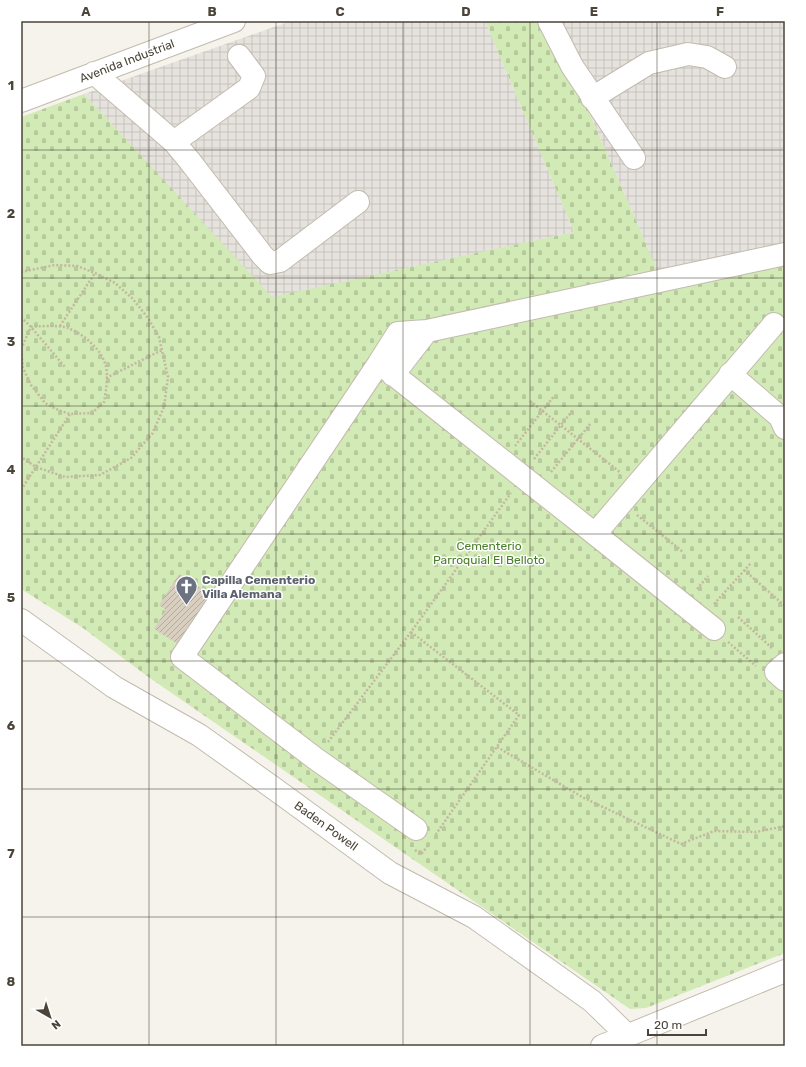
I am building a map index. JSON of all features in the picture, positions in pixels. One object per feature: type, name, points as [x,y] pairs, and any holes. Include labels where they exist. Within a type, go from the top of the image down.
[{"type":"street","name":"Avenida Industrial","points":[[21,101],[234,21]]},
{"type":"street","points":[[549,21],[572,66],[592,98],[634,158]]},
{"type":"street","points":[[592,98],[649,63],[688,54],[707,57],[725,67]]},
{"type":"street","points":[[174,142],[249,88],[254,76],[239,56]]},
{"type":"street","points":[[94,74],[174,142],[270,263],[280,262],[358,202]]},
{"type":"street","points":[[416,829],[316,758],[182,657],[386,369],[398,334],[427,331],[785,254]]},
{"type":"street","points":[[595,534],[774,324]]},
{"type":"street","points":[[386,369],[707,624]]},
{"type":"street","points":[[730,374],[780,417],[785,428]]},
{"type":"street","name":"Baden Powell","points":[[21,620],[114,687],[199,735],[390,873],[474,917],[592,1001],[627,1035]]},
{"type":"street","points":[[602,1046],[785,971]]},
{"type":"path","points":[[21,272],[55,265],[77,266],[115,283],[132,298],[148,318],[159,337],[168,377],[164,407],[152,434],[131,458],[100,475],[65,477],[36,467],[21,457]]},
{"type":"path","points":[[59,327],[95,273]]},
{"type":"path","points":[[21,317],[65,367]]},
{"type":"path","points":[[38,326],[59,327],[66,327],[80,335],[96,348],[106,364],[107,384],[104,402],[92,413],[70,414],[44,403],[23,368],[21,350],[31,328],[38,326]]},
{"type":"path","points":[[106,378],[162,350]]},
{"type":"path","points":[[503,461],[554,396]]},
{"type":"path","points":[[530,401],[628,478],[626,496],[683,552]]},
{"type":"path","points":[[316,758],[411,632],[515,487],[521,476],[573,410]]},
{"type":"path","points":[[21,490],[70,414]]},
{"type":"path","points":[[538,489],[591,423]]},
{"type":"path","points":[[738,617],[780,667],[770,678],[707,624],[744,570],[751,563]]},
{"type":"path","points":[[744,570],[785,606]]},
{"type":"path","points":[[411,632],[519,715],[434,837],[416,829]]},
{"type":"path","points":[[497,747],[584,798],[681,844],[714,831],[756,832],[785,826]]},
{"type":"shaded area","points":[[291,21],[485,21],[574,232],[271,298],[84,94]]},
{"type":"shaded area","points":[[549,21],[785,21],[785,246],[658,274]]},
{"type":"green space","name":"Cementerio Parroquial El Belloto","points":[[485,21],[549,21],[658,273],[785,246],[785,953],[646,1008],[630,1009],[147,676],[83,628],[21,589],[21,117],[84,94],[272,297],[574,232]]},
{"type":"building","name":"Capilla Cementerio Villa Alemana","points":[[179,574],[216,598],[196,631],[189,626],[178,644],[154,629],[166,610],[159,605]]},
{"type":"place","name":"Capilla Cementerio Villa Alemana","points":[[187,606]]}]
